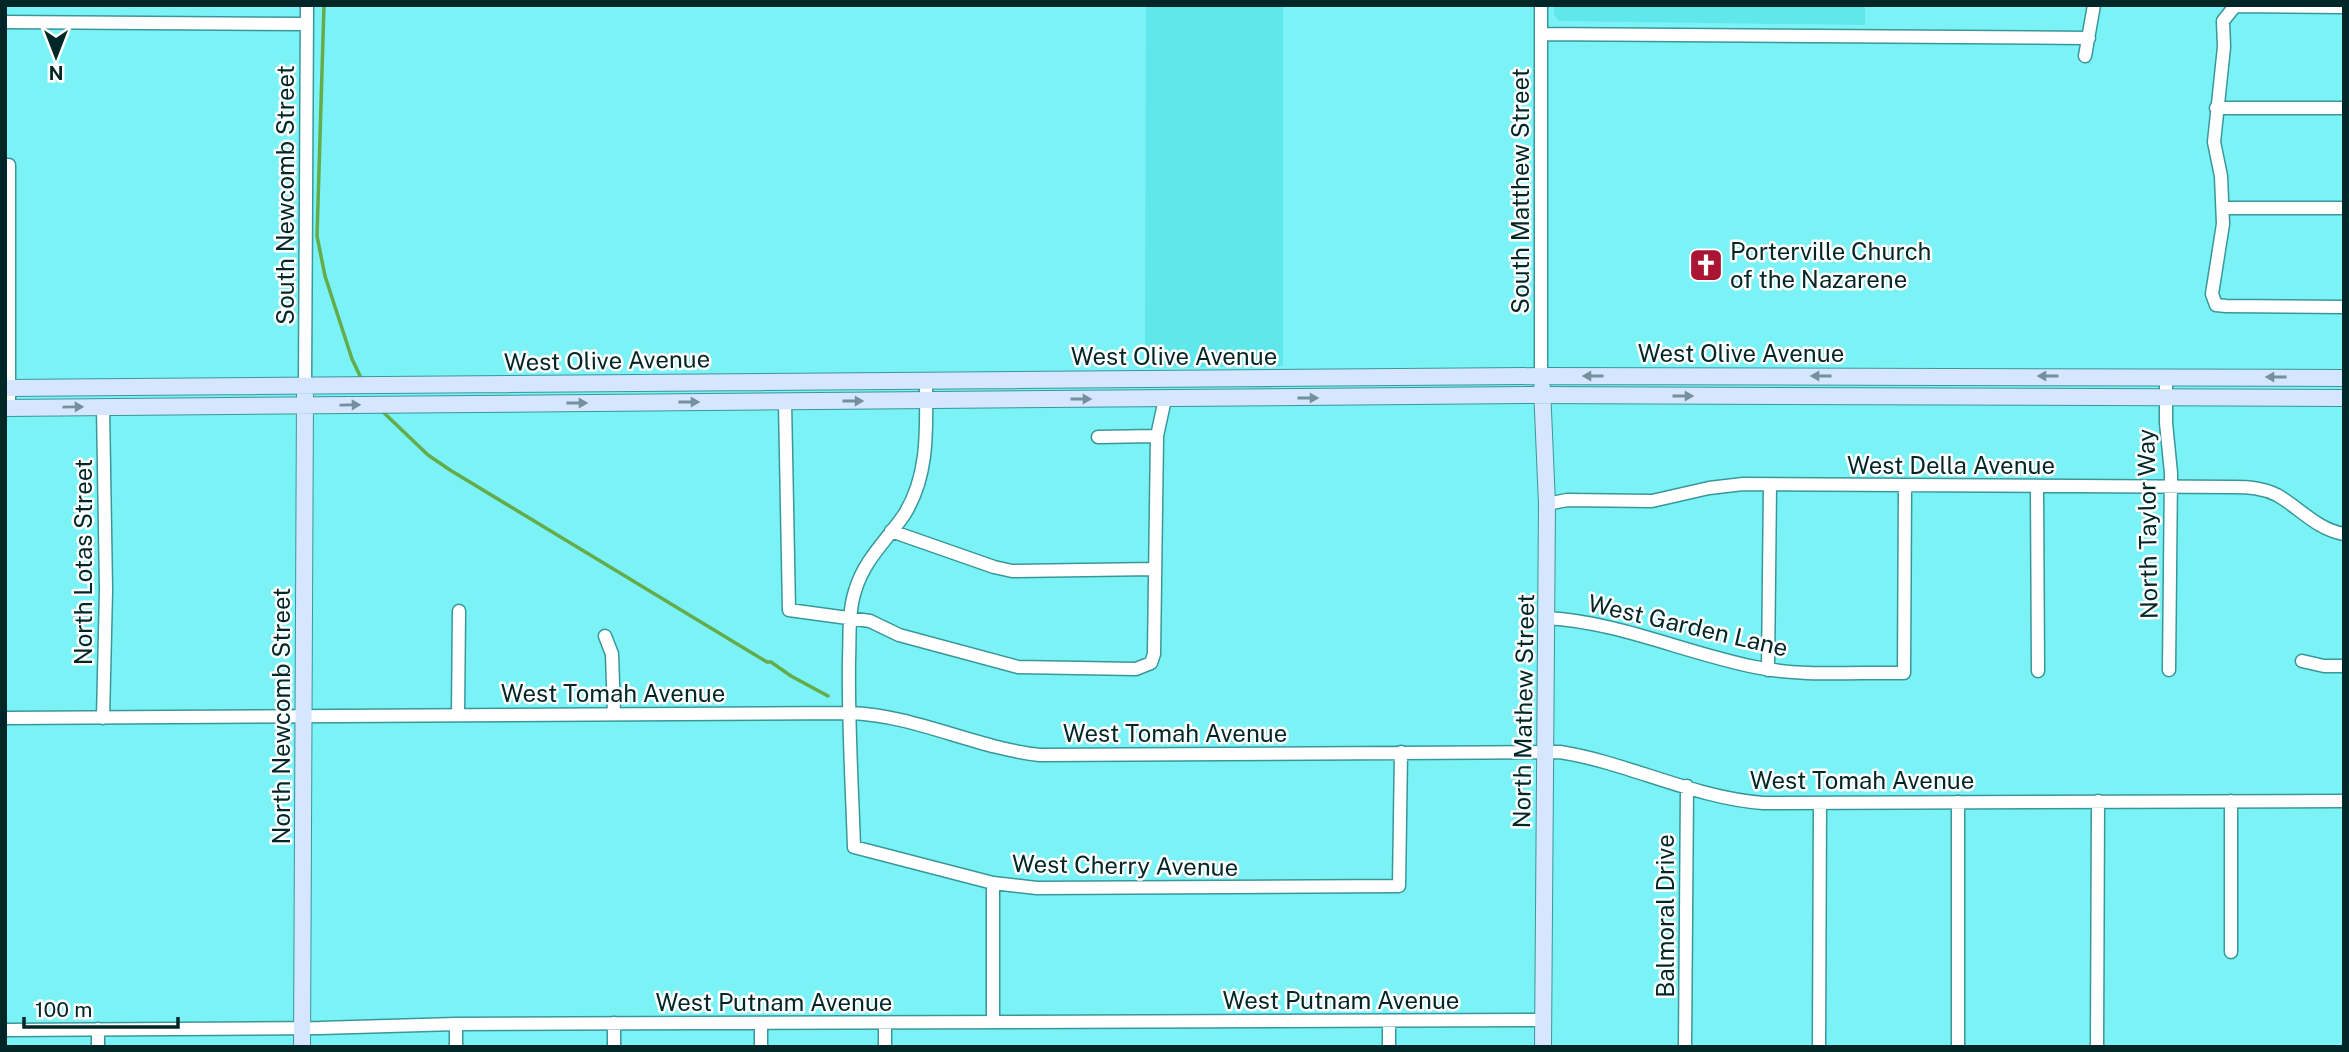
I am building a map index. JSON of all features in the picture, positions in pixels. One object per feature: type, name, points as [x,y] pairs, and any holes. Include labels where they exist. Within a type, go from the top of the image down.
[{"type":"main road","name":"West Olive Avenue","points":[[7,388],[1541,376],[2344,377]]},
{"type":"main road","name":"North Mathew Street","points":[[1541,376],[1547,504],[1543,1047]]},
{"type":"main road","name":"North Newcomb Street","points":[[302,1047],[305,386]]},
{"type":"main road","name":"West Olive Avenue","points":[[7,408],[1542,395],[2344,398]]},
{"type":"street","name":"South Newcomb Street","points":[[305,386],[307,5]]},
{"type":"street","name":"South Matthew Street","points":[[1541,5],[1541,376]]},
{"type":"street","points":[[2085,56],[2094,5]]},
{"type":"street","points":[[2344,7],[2235,6],[2223,21],[2224,47],[2214,142],[2221,176],[2223,224],[2212,284],[2216,305],[2344,307]]},
{"type":"street","points":[[5,22],[307,24]]},
{"type":"street","points":[[1541,34],[2089,38]]},
{"type":"street","points":[[2216,108],[2344,108]]},
{"type":"street","points":[[7,164],[7,408]]},
{"type":"street","points":[[2223,208],[2344,208]]},
{"type":"street","name":"North Taylor Way","points":[[2166,377],[2171,486],[2169,670]]},
{"type":"street","points":[[850,713],[850,617],[854,593],[861,574],[878,545],[910,504],[922,473],[926,380]]},
{"type":"street","points":[[785,402],[789,610],[870,621],[899,635],[1018,667],[1136,669],[1151,663],[1154,654],[1157,436],[1165,399]]},
{"type":"street","name":"North Lotas Street","points":[[103,407],[106,590],[103,718]]},
{"type":"street","points":[[1098,437],[1157,436]]},
{"type":"street","points":[[1768,670],[1770,485]]},
{"type":"street","name":"West Della Avenue","points":[[1547,504],[1567,499],[1652,501],[1709,488],[1770,485],[2171,486],[2259,489],[2284,500],[2316,524],[2344,534]]},
{"type":"street","name":"West Garden Lane","points":[[1547,618],[1596,623],[1768,670],[1904,673],[1905,485]]},
{"type":"street","points":[[2037,486],[2038,671]]},
{"type":"street","points":[[891,531],[994,567],[1012,570],[1154,569]]},
{"type":"street","points":[[458,715],[459,611]]},
{"type":"street","points":[[605,636],[612,654],[614,714]]},
{"type":"street","points":[[2302,661],[2324,666],[2344,666]]},
{"type":"street","name":"West Tomah Avenue","points":[[5,718],[850,713],[893,718],[991,746],[1040,755],[1544,751],[1586,757],[1750,802],[2344,801]]},
{"type":"street","name":"West Cherry Avenue","points":[[850,713],[854,847],[993,883],[1051,889],[1399,886],[1401,752]]},
{"type":"street","name":"Balmoral Drive","points":[[1685,1047],[1687,786]]},
{"type":"street","points":[[2097,1047],[2098,801]]},
{"type":"street","points":[[2231,801],[2231,952]]},
{"type":"street","points":[[1958,802],[1958,1047]]},
{"type":"street","points":[[1819,1047],[1820,803]]},
{"type":"street","points":[[993,883],[993,1022]]},
{"type":"street","name":"West Putnam Avenue","points":[[5,1030],[456,1024],[1543,1020]]},
{"type":"street","points":[[1389,1021],[1389,1047]]},
{"type":"street","points":[[614,1023],[614,1047]]},
{"type":"street","points":[[761,1023],[761,1047]]},
{"type":"street","points":[[885,1023],[885,1047]]},
{"type":"street","points":[[456,1024],[456,1047]]},
{"type":"street","points":[[98,1029],[98,1047]]},
{"type":"shaded area","points":[[1146,5],[1283,5],[1283,366],[1145,368]]},
{"type":"shaded area","points":[[1554,5],[1865,5],[1865,25],[1559,21],[1554,15]]},
{"type":"waterway","points":[[324,5],[317,236],[325,276],[352,359],[362,380]]},
{"type":"waterway","points":[[381,410],[428,455],[450,470],[767,662],[828,696]]},
{"type":"place","name":"Porterville Church of the Nazarene","points":[[1706,265]]}]
